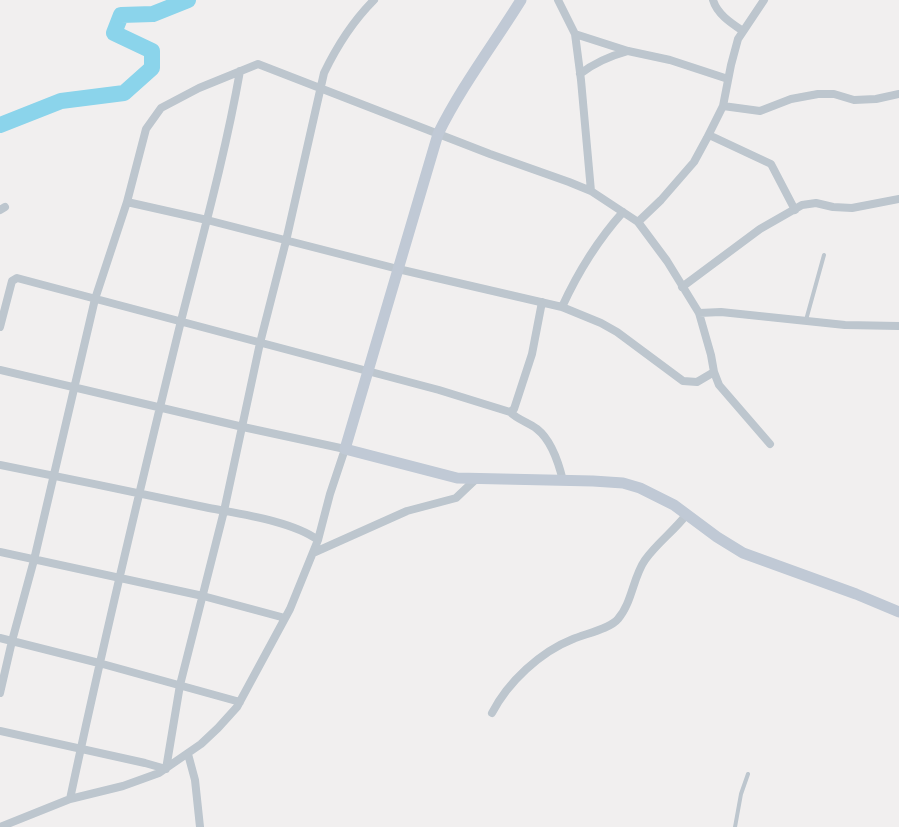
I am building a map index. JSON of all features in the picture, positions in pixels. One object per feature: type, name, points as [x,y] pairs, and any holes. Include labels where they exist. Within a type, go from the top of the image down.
[{"type":"street","points":[[166,769],[180,685],[224,511],[260,343],[286,242],[324,73],[335,50],[374,0]]},
{"type":"street","points":[[0,826],[70,799],[123,786],[159,773],[188,754],[218,728],[240,702],[285,618],[318,540],[330,494],[438,134],[477,66],[520,0]]},
{"type":"street","points":[[558,0],[575,34],[591,191]]},
{"type":"street","points":[[712,0],[715,6],[731,23],[743,31]]},
{"type":"street","points":[[638,222],[661,200],[694,162],[723,106],[738,39],[764,0]]},
{"type":"street","points":[[575,34],[628,51],[670,60],[728,79]]},
{"type":"street","points":[[580,74],[591,65],[609,56],[628,51]]},
{"type":"street","points":[[0,693],[12,640],[34,560],[95,299],[127,202],[146,128],[161,108],[199,88],[258,64],[591,191],[638,222],[667,262],[699,314],[719,385],[770,444]]},
{"type":"street","points":[[70,799],[99,662],[207,220],[240,72]]},
{"type":"street","points":[[723,106],[760,111],[791,99],[818,94],[834,94],[854,100],[876,99],[899,94]]},
{"type":"street","points":[[709,135],[772,164],[795,210]]},
{"type":"street","points":[[682,286],[760,229],[802,205],[816,203],[833,207],[852,208],[899,199]]},
{"type":"street","points":[[127,202],[207,220],[286,242],[562,307],[601,323],[617,332],[683,380],[697,382],[714,372]]},
{"type":"street","points":[[562,307],[597,243],[623,212]]},
{"type":"street","points":[[0,327],[12,281],[16,278],[439,390],[510,412],[518,419],[538,430],[546,438],[555,456],[563,481]]},
{"type":"street","points":[[510,412],[514,409],[530,360],[542,302]]},
{"type":"street","points":[[699,314],[721,312],[774,316],[806,322],[899,326]]},
{"type":"street","points":[[0,370],[345,449],[446,476],[476,479],[623,483],[640,488],[674,505],[724,542],[743,553],[856,594],[899,612]]},
{"type":"street","points":[[0,466],[139,493],[290,526],[310,534],[318,540]]},
{"type":"street","points":[[313,553],[407,511],[456,498],[476,479]]},
{"type":"street","points":[[492,712],[499,698],[522,674],[552,648],[604,628],[618,620],[644,560],[675,530],[686,514]]},
{"type":"street","points":[[0,552],[204,596],[285,618]]},
{"type":"street","points":[[0,638],[99,662],[240,702]]},
{"type":"street","points":[[0,731],[20,734],[166,769]]},
{"type":"street","points":[[188,754],[195,780],[200,827]]},
{"type":"lane","points":[[806,322],[824,255]]},
{"type":"lane","points":[[735,827],[741,794],[748,774]]},
{"type":"waterway","points":[[0,125],[61,101],[124,93],[152,68],[152,51],[114,33],[121,15],[153,14],[188,0]]}]
